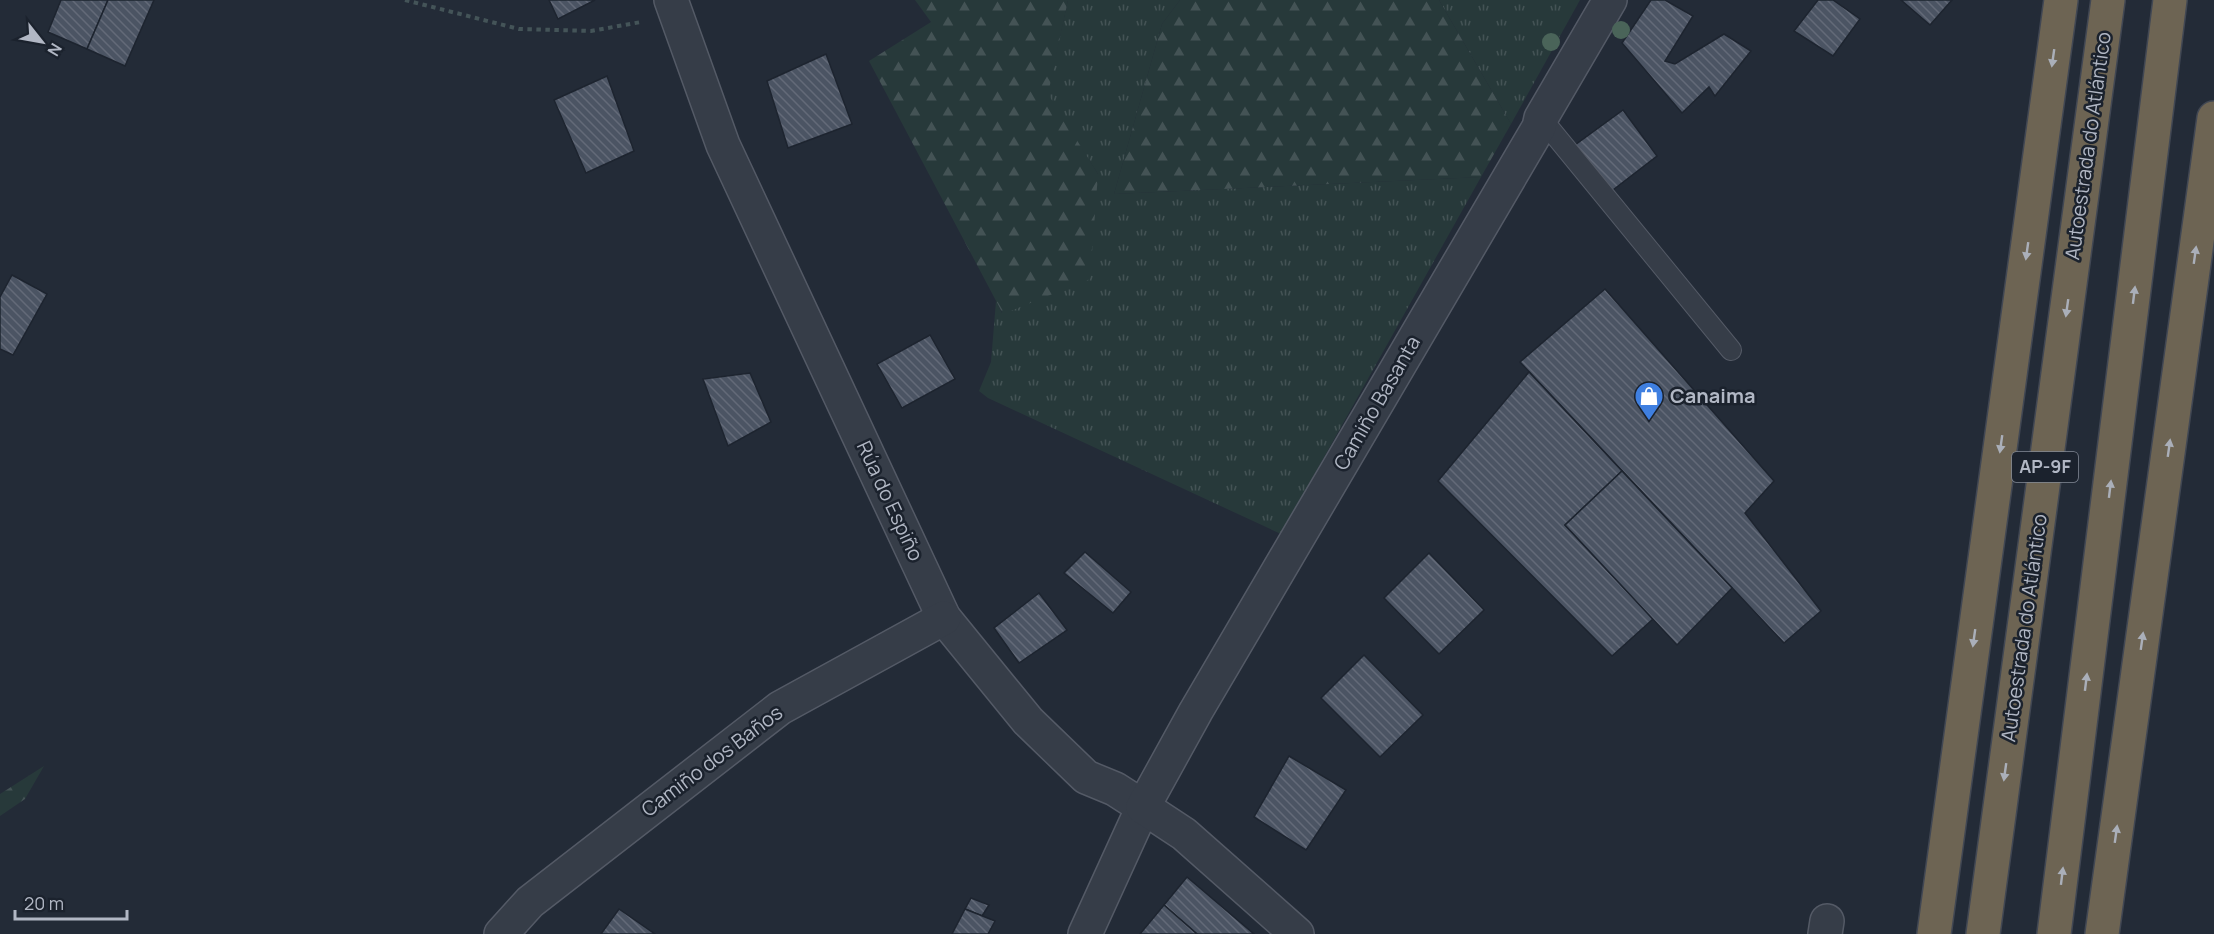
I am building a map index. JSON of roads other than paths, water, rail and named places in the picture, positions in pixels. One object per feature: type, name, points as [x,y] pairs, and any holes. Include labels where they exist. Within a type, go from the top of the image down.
[{"type":"highway","points":[[1934,934],[2061,0]]},
{"type":"highway","name":"Autoestrada do Atlántico","points":[[1983,934],[2108,0]]},
{"type":"highway","points":[[2054,934],[2170,0]]},
{"type":"highway","points":[[2102,934],[2214,118]]},
{"type":"street","name":"Camiño Basanta","points":[[1143,807],[1196,711],[1539,127],[1541,118],[1610,0]]},
{"type":"street","name":"Rúa do Espiño","points":[[674,8],[723,145],[944,618],[1028,721],[1086,777],[1115,789],[1184,834],[1297,934]]},
{"type":"street","name":"Camiño dos Baños","points":[[501,934],[530,902],[780,708],[944,618]]},
{"type":"street","points":[[1085,934],[1143,807]]},
{"type":"lane","points":[[1541,118],[1731,350]]},
{"type":"place","name":"Canaima","points":[[1649,422]]}]
